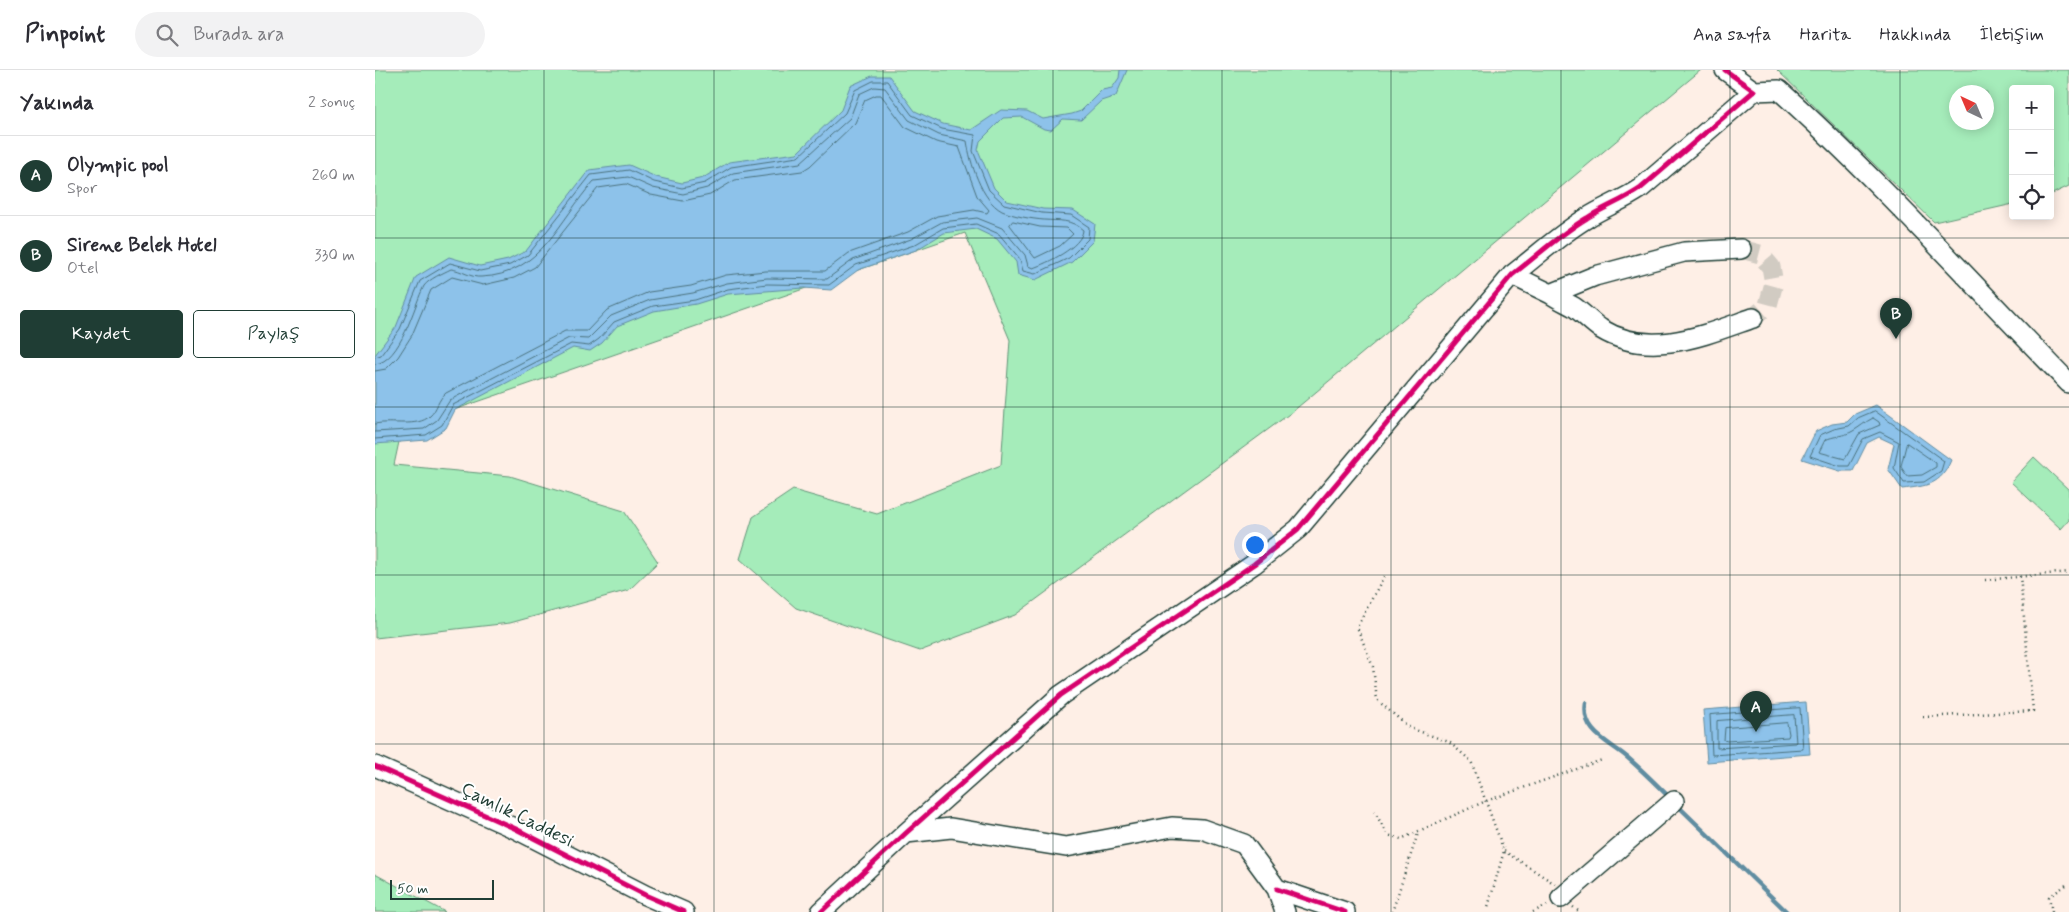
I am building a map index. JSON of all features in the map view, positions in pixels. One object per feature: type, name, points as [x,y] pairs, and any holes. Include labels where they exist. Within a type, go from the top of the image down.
[{"type":"street","points":[[1725,70],[1754,91],[1779,90],[1815,122],[2066,373]]},
{"type":"street","points":[[821,912],[842,895],[906,833],[1061,695],[1254,564],[1298,529],[1512,275],[1587,217],[1623,201],[1641,188],[1754,91]]},
{"type":"street","points":[[1551,294],[1595,276],[1675,254],[1741,249]]},
{"type":"street","points":[[1512,275],[1551,294],[1624,340],[1655,345],[1693,339],[1753,318]]},
{"type":"street","name":"Çamlık Caddesi","points":[[375,766],[516,829],[645,895]]},
{"type":"street","points":[[1561,898],[1673,801]]},
{"type":"street","points":[[906,833],[951,828],[1066,848],[1172,828],[1202,829],[1243,844],[1277,889],[1285,912]]},
{"type":"street","points":[[1277,889],[1345,912]]},
{"type":"street","points":[[645,895],[664,912]]},
{"type":"street","points":[[645,895],[684,912]]},
{"type":"street","points":[[811,912],[842,895]]},
{"type":"path","points":[[1985,580],[2069,572]]},
{"type":"path","points":[[1384,576],[1357,627],[1373,667],[1377,700],[1410,728],[1449,742],[1471,761],[1504,851],[1488,907]]},
{"type":"path","points":[[1923,716],[2033,711],[2020,576]]},
{"type":"path","points":[[1374,811],[1388,835],[1401,839],[1486,801],[1602,760]]},
{"type":"path","points":[[1392,912],[1418,833]]},
{"type":"path","points":[[1504,851],[1560,887],[1561,898],[1533,912]]},
{"type":"path","points":[[2052,912],[2049,897],[2069,883]]},
{"type":"green space","points":[[375,70],[1701,70],[1292,412],[1015,615],[920,651],[796,608],[740,559],[753,517],[793,490],[877,514],[1001,465],[1010,340],[965,233],[402,428],[394,465],[510,476],[624,511],[658,562],[629,590],[510,623],[375,638]]},
{"type":"green space","points":[[1777,70],[2069,70],[2069,186],[2054,193],[2054,85],[2009,85],[2009,205],[1934,222]]},
{"type":"green space","points":[[2034,457],[2069,490],[2069,520],[2061,529],[2011,482]]},
{"type":"green space","points":[[375,874],[445,912],[375,912]]},
{"type":"water","points":[[1120,70],[1127,70],[1116,96],[1101,101],[1081,120],[1063,119],[1051,130],[1044,129],[1022,117],[1003,118],[980,141],[978,150],[994,188],[1007,201],[1043,209],[1073,210],[1095,224],[1093,241],[1072,262],[1035,280],[1018,275],[1016,262],[997,239],[976,229],[944,233],[916,250],[858,270],[831,290],[804,288],[728,294],[696,304],[654,311],[617,326],[602,343],[590,351],[573,348],[455,410],[446,428],[427,440],[375,444],[375,355],[396,327],[416,277],[449,257],[480,266],[508,260],[526,251],[589,170],[629,165],[656,177],[682,183],[703,178],[729,162],[797,153],[841,110],[850,86],[872,76],[889,76],[915,111],[943,124],[971,130],[1001,110],[1027,111],[1043,119],[1081,111],[1102,90],[1112,88],[1119,78]]},
{"type":"water","points":[[1876,405],[1951,460],[1943,475],[1932,483],[1902,489],[1888,469],[1894,444],[1879,437],[1867,443],[1853,471],[1840,471],[1802,459],[1816,431],[1832,424],[1847,422],[1855,414]]},
{"type":"water","points":[[1806,702],[1810,754],[1707,762],[1703,710]]},
{"type":"waterway","points":[[1586,703],[1588,722],[1598,736],[1634,763],[1671,799]]},
{"type":"waterway","points":[[1676,804],[1787,912]]},
{"type":"tunnel","points":[[1741,249],[1760,254],[1771,267],[1774,283],[1768,305],[1753,318]]},
{"type":"cycle path","points":[[821,912],[906,833],[1061,695],[1254,564],[1298,529],[1512,275],[1577,224],[1641,188],[1754,91],[1725,70]]},
{"type":"cycle path","points":[[375,766],[516,829],[645,895],[684,912]]},
{"type":"cycle path","points":[[1277,889],[1345,912]]},
{"type":"place","name":"Sirene Belek Hotel","points":[[1896,339]]},
{"type":"place","name":"Olympic pool","points":[[1756,732]]}]
